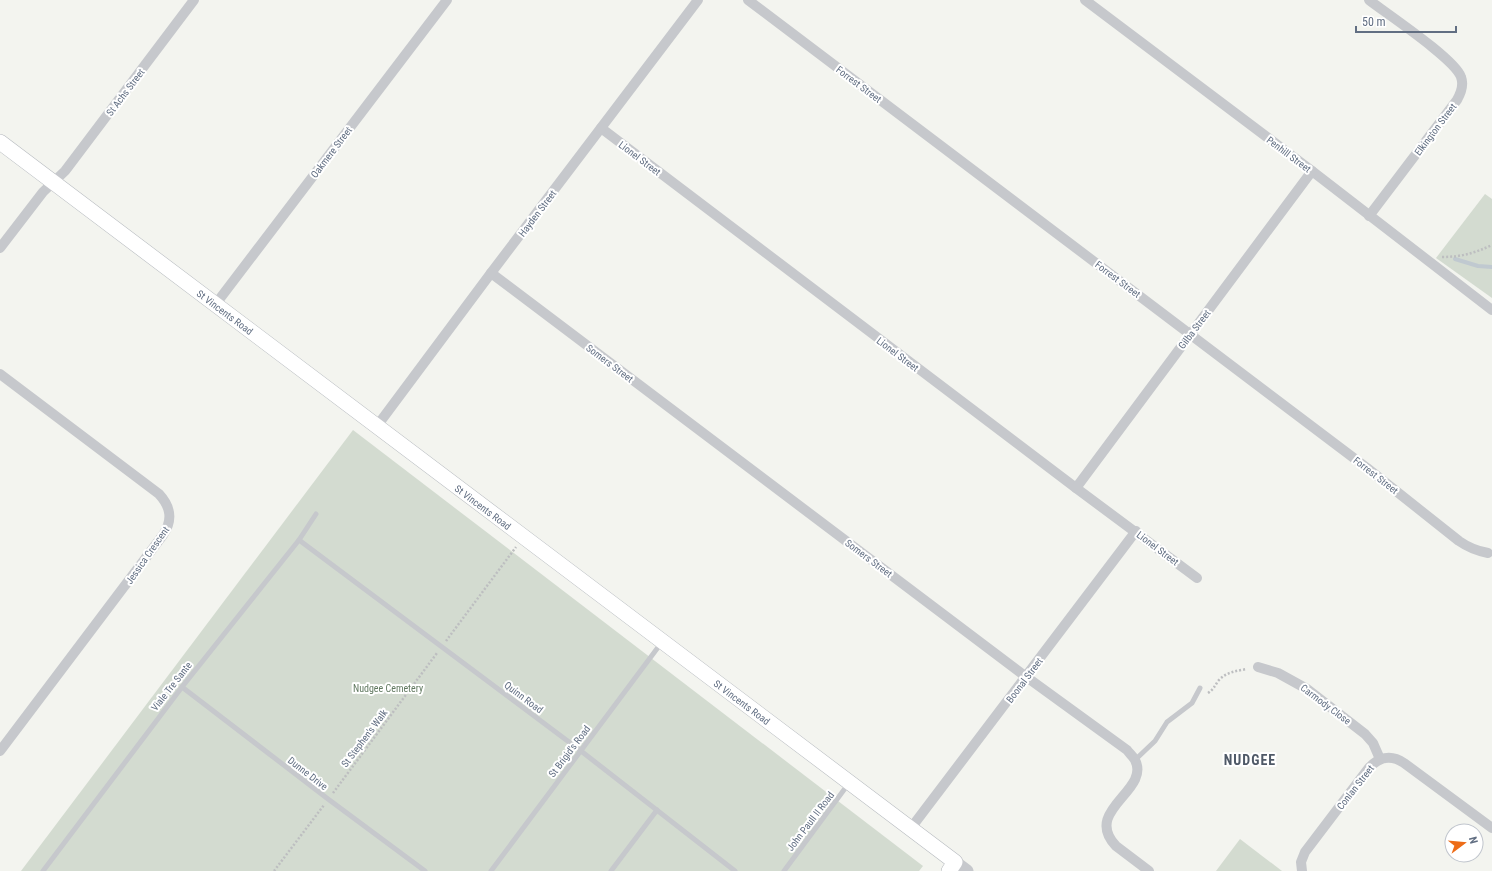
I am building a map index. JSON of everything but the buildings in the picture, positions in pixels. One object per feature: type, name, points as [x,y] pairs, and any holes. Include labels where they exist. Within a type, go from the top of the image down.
[{"type":"main road","name":"St Vincents Road","points":[[0,142],[911,828],[957,868]]},
{"type":"street","name":"St Achs Street","points":[[0,248],[43,192],[65,171],[194,0]]},
{"type":"street","name":"Oakmere Street","points":[[215,304],[447,0]]},
{"type":"street","name":"Hayden Street","points":[[377,426],[698,0]]},
{"type":"street","name":"Forrest Street","points":[[748,0],[1368,468],[1459,542],[1478,552],[1488,553]]},
{"type":"street","name":"Penhill Street","points":[[1085,0],[1312,171],[1492,310]]},
{"type":"street","name":"Elkington Street","points":[[1369,0],[1446,58],[1458,71],[1462,78],[1461,94],[1457,100],[1370,216]]},
{"type":"street","name":"Lionel Street","points":[[601,128],[1197,578]]},
{"type":"street","name":"Gilba Street","points":[[1076,488],[1312,171]]},
{"type":"street","name":"Somers Street","points":[[491,273],[1026,676],[1127,750],[1135,760]]},
{"type":"street","name":"Jessica Crescent","points":[[0,374],[159,494],[167,505],[170,519],[170,524],[163,536],[0,751]]},
{"type":"street","name":"Boonal Street","points":[[911,828],[1136,531]]},
{"type":"street","name":"Carmody Close","points":[[1258,667],[1278,673],[1307,689],[1365,734],[1373,744],[1380,759]]},
{"type":"street","name":"Conlan Street","points":[[1302,871],[1301,862],[1305,852],[1368,769],[1380,759],[1393,757],[1404,762],[1492,828]]},
{"type":"street","points":[[1135,760],[1137,773],[1135,779],[1111,811],[1106,824],[1107,830],[1116,846],[1149,871]]},
{"type":"lane","name":"Viale Tre Sante","points":[[43,871],[182,687],[299,540],[316,514]]},
{"type":"lane","name":"Quinn Road","points":[[299,540],[580,751],[735,871]]},
{"type":"lane","name":"St Brigid's Road","points":[[491,871],[662,641]]},
{"type":"lane","name":"Dunne Drive","points":[[182,687],[425,871]]},
{"type":"lane","points":[[1135,760],[1155,741],[1167,722],[1192,703],[1200,688]]},
{"type":"lane","name":"John Paull II Road","points":[[784,871],[850,782]]},
{"type":"lane","points":[[611,871],[657,810]]},
{"type":"path","points":[[1432,264],[1443,257],[1458,257],[1477,252],[1492,245]]},
{"type":"path","name":"St Stephen's Walk","points":[[274,871],[524,537]]},
{"type":"path","points":[[1194,697],[1200,698],[1212,690],[1219,680],[1228,672],[1258,667]]},
{"type":"green space","points":[[1485,194],[1492,199],[1492,298],[1436,258]]},
{"type":"green space","name":"Nudgee Cemetery","points":[[353,430],[923,866],[919,871],[21,871]]},
{"type":"green space","points":[[1240,839],[1282,871],[1216,871]]},
{"type":"waterway","points":[[1455,259],[1478,266],[1492,267]]},
{"type":"district","name":"NUDGEE","points":[[1250,760]]}]
